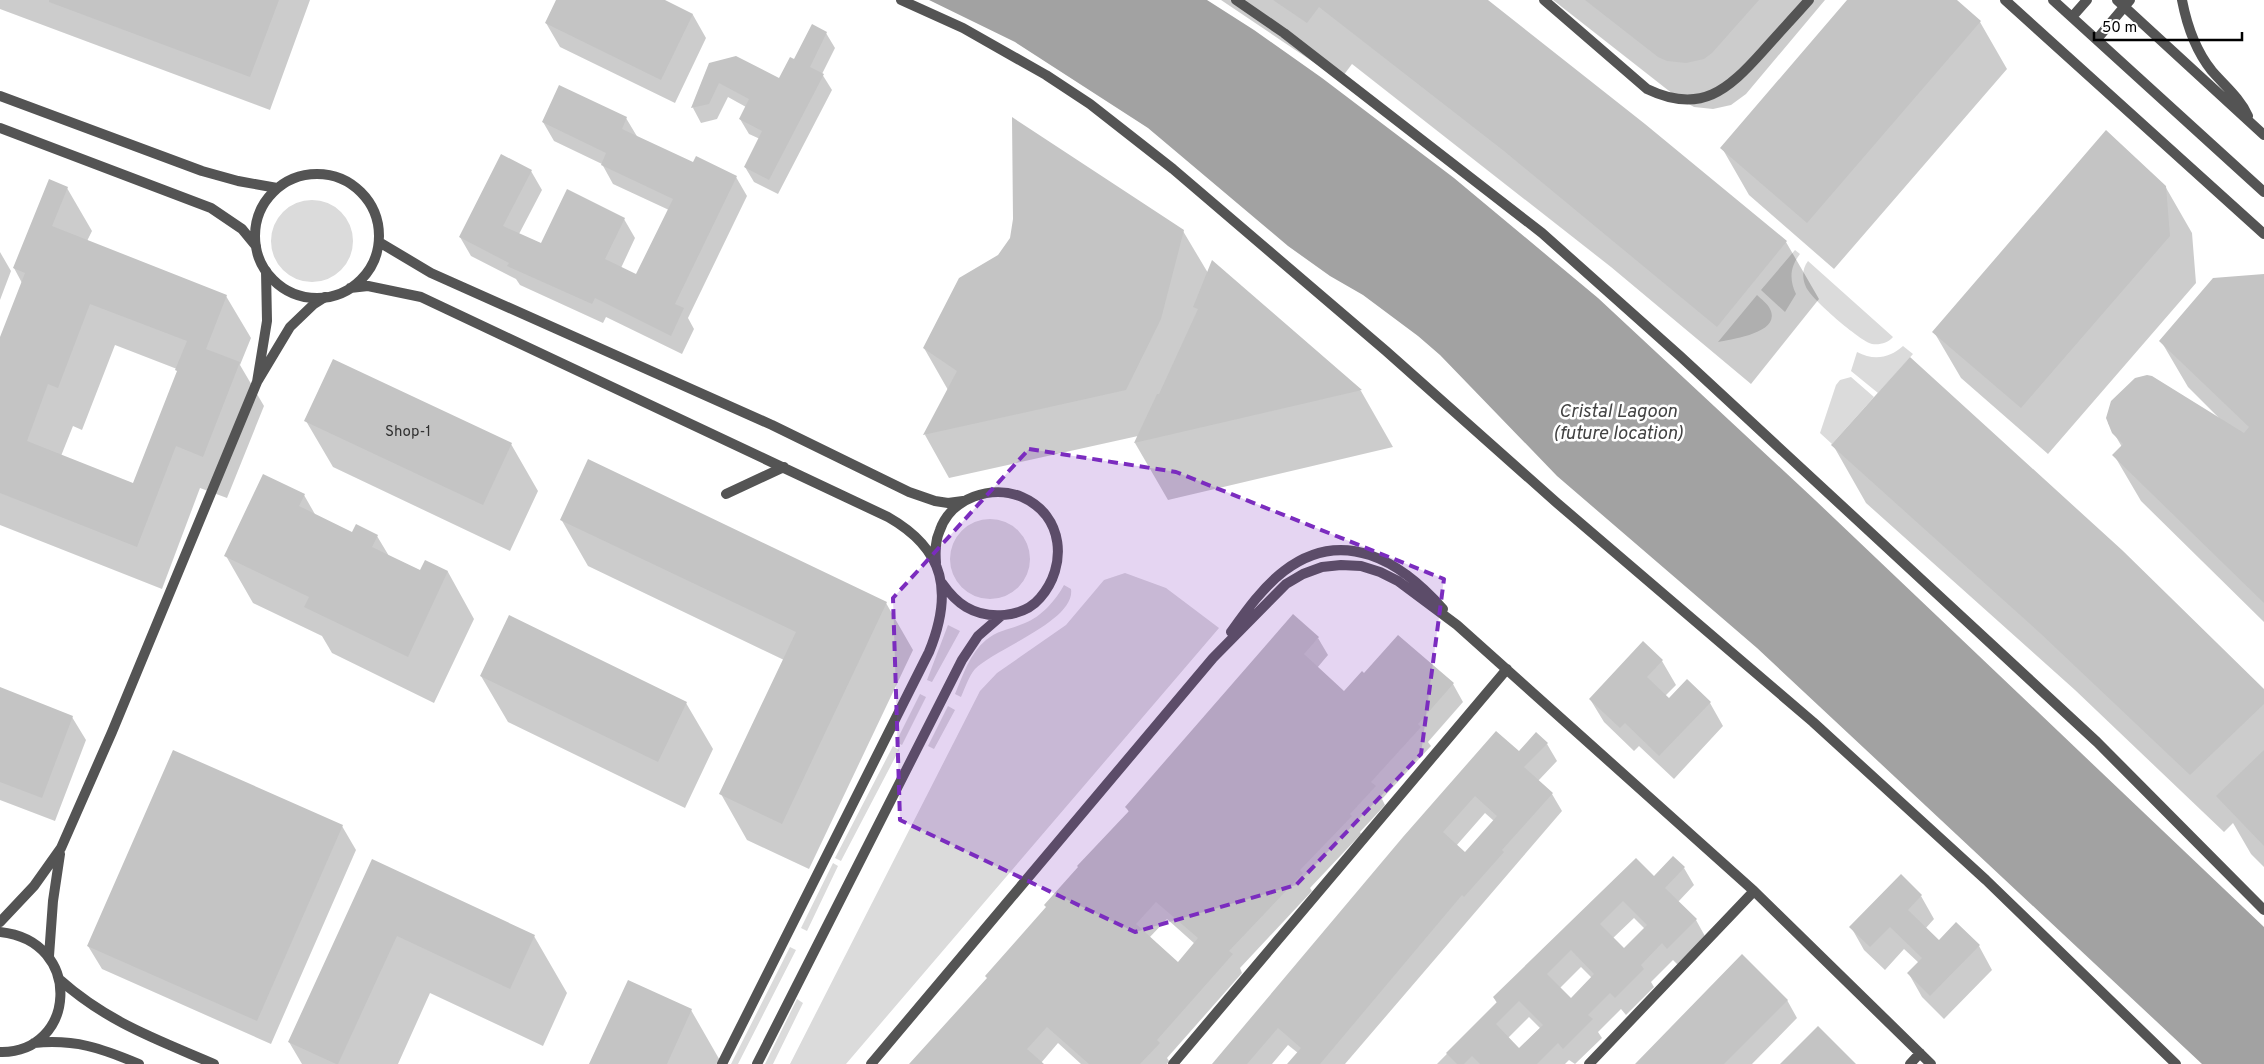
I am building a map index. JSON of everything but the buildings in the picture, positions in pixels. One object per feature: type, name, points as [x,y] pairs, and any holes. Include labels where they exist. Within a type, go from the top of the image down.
[{"type":"street","points":[[901,0],[963,28],[1046,75],[1097,109],[1172,169],[1380,345],[1557,503],[1820,728],[1986,880],[2176,1064]]},
{"type":"street","points":[[1236,0],[1299,45],[1542,233],[1680,356],[2097,742],[2264,910]]},
{"type":"street","points":[[1544,0],[1647,89],[1667,97],[1688,100],[1702,98],[1729,86],[1809,0]]},
{"type":"street","points":[[2006,0],[2264,234]]},
{"type":"street","points":[[2053,0],[2264,192]]},
{"type":"street","points":[[2072,17],[2087,0]]},
{"type":"street","points":[[2182,0],[2189,30],[2195,45],[2213,71],[2240,102],[2252,124]]},
{"type":"street","points":[[2097,39],[2124,2],[2264,135]]},
{"type":"street","points":[[0,96],[202,172],[238,182],[276,188]]},
{"type":"street","points":[[0,128],[211,208],[242,229],[256,246],[266,270],[277,283],[292,292],[308,297],[325,297]]},
{"type":"street","points":[[256,246],[255,230],[259,214],[266,200],[276,188],[301,176],[315,174],[330,175],[345,180],[361,191],[374,210],[378,221],[379,242],[376,256],[370,269],[362,280],[350,288]]},
{"type":"street","points":[[379,242],[430,273],[772,425],[908,492],[935,501],[948,503],[963,501],[982,493],[1002,491],[1022,497],[1034,504],[1052,525],[1058,545],[1058,558],[1051,584],[1038,600],[1021,611],[1001,616],[983,614],[967,608],[953,597],[942,584]]},
{"type":"street","points":[[0,922],[34,886],[61,848],[112,732],[257,382],[267,321],[266,270]]},
{"type":"street","points":[[257,382],[263,375],[290,327],[314,304],[325,297],[350,288],[368,286],[421,297],[900,523],[920,541],[936,563]]},
{"type":"street","points":[[726,494],[784,468]]},
{"type":"street","points":[[722,1064],[929,652],[940,618],[942,584],[936,563],[935,545],[940,528],[950,513],[963,501]]},
{"type":"street","points":[[1213,658],[1244,614],[1266,588],[1282,572],[1300,560],[1320,552],[1348,550],[1363,552],[1383,559],[1403,572],[1422,588],[1457,625],[1754,891],[1931,1064]]},
{"type":"street","points":[[871,1064],[1213,658],[1286,584],[1312,571],[1341,565],[1361,566],[1380,572],[1398,581],[1457,625]]},
{"type":"street","points":[[757,1064],[962,660],[978,636],[1001,616]]},
{"type":"street","points":[[1173,1064],[1506,669]]},
{"type":"street","points":[[49,956],[52,901],[61,848]]},
{"type":"street","points":[[1589,1064],[1754,891]]},
{"type":"street","points":[[0,932],[27,938],[39,946],[49,956],[59,979],[61,993],[59,1008],[50,1027],[34,1043],[25,1048],[1,1053]]},
{"type":"street","points":[[59,979],[74,993],[108,1017],[214,1064]]},
{"type":"street","points":[[34,1043],[52,1041],[88,1044],[139,1064]]},
{"type":"street","points":[[1910,1064],[1920,1053]]},
{"type":"highlighted area","points":[[1029,449],[1176,472],[1444,579],[1421,754],[1296,885],[1135,932],[900,820],[893,598]]},
{"type":"shaded area","points":[[304,200],[320,200],[335,207],[346,218],[353,233],[350,257],[341,270],[320,282],[304,282],[289,275],[278,264],[271,249],[271,233],[278,218],[289,207]]},
{"type":"shaded area","points":[[1795,250],[1800,254],[1792,268],[1792,283],[1796,294],[1785,312],[1761,290]]},
{"type":"shaded area","points":[[1808,261],[1893,337],[1884,343],[1872,344],[1857,336],[1836,319],[1817,301],[1806,287],[1803,274]]},
{"type":"shaded area","points":[[1757,295],[1770,309],[1772,317],[1769,324],[1743,337],[1718,342]]},
{"type":"shaded area","points":[[1903,346],[1913,354],[1878,393],[1851,371],[1857,352],[1870,357],[1882,357],[1893,353]]},
{"type":"shaded area","points":[[1851,377],[1874,397],[1832,444],[1820,433],[1836,385],[1840,380]]},
{"type":"shaded area","points":[[990,519],[1005,522],[1018,531],[1027,544],[1030,559],[1027,574],[1018,587],[1005,596],[990,599],[975,596],[962,587],[953,574],[950,559],[953,544],[962,531],[975,522]]},
{"type":"shaded area","points":[[1125,573],[1166,588],[1219,628],[846,1064],[790,1064],[980,691],[997,673],[1066,625],[1104,580]]},
{"type":"shaded area","points":[[1064,585],[1071,589],[1069,601],[1061,612],[1032,634],[985,661],[973,672],[961,697],[955,694],[968,665],[980,645],[995,634],[1037,617],[1052,602]]},
{"type":"shaded area","points":[[948,625],[960,631],[932,682],[927,680]]},
{"type":"shaded area","points":[[920,694],[926,697],[902,745],[896,742]]},
{"type":"shaded area","points":[[948,706],[955,710],[934,749],[928,746]]},
{"type":"shaded area","points":[[893,746],[899,750],[841,861],[835,858]]},
{"type":"shaded area","points":[[833,863],[838,866],[807,931],[801,928]]},
{"type":"shaded area","points":[[790,947],[796,950],[738,1064],[731,1064]]},
{"type":"shaded area","points":[[797,999],[803,1003],[773,1064],[765,1064]]},
{"type":"water","name":"Cristal Lagoon (future location)","points":[[929,0],[1207,0],[1254,30],[1322,78],[1454,178],[1598,298],[1815,500],[2264,927],[2264,1064],[2202,1064],[1757,648],[1557,476],[1440,355],[1418,336],[1363,295],[1330,276],[1288,246],[1148,128],[1015,42]]}]
